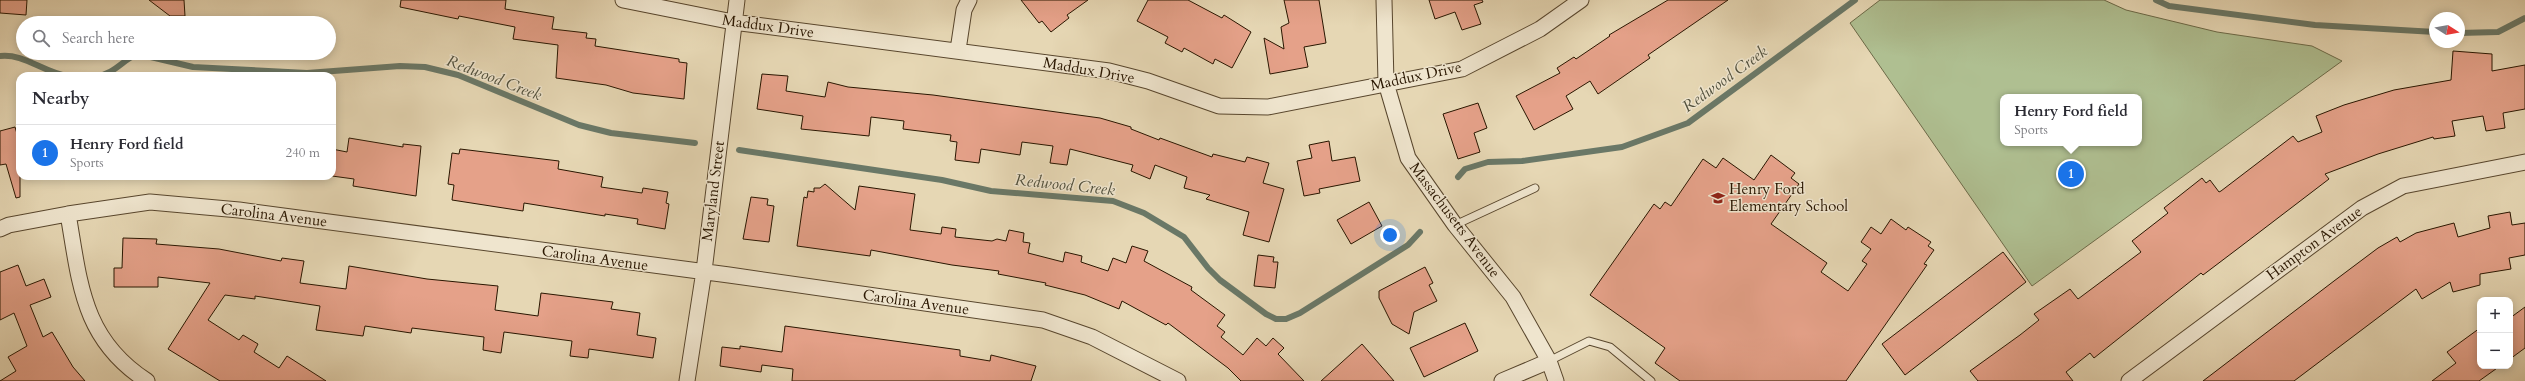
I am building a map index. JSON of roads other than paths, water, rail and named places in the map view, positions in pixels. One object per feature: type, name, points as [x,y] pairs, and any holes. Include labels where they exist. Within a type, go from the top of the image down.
[{"type":"street","name":"Maddux Drive","points":[[623,0],[733,22],[958,50],[1109,71],[1148,81],[1219,106],[1268,107],[1462,69],[1540,29],[1581,0]]},
{"type":"street","name":"Maryland Street","points":[[687,381],[704,271],[733,22],[738,0]]},
{"type":"street","points":[[958,50],[964,10],[969,0]]},
{"type":"street","name":"Massachusetts Avenue","points":[[1384,0],[1386,83],[1408,158],[1455,225],[1513,297],[1548,361],[1556,381]]},
{"type":"street","name":"Hampton Avenue","points":[[2129,381],[2362,208],[2403,186],[2525,162]]},
{"type":"street","name":"Carolina Avenue","points":[[0,229],[9,225],[68,214],[150,202],[231,209],[704,271],[1043,320],[1092,338],[1178,381]]},
{"type":"street","points":[[68,214],[84,303],[116,358],[147,381]]},
{"type":"street","points":[[1502,381],[1548,361]]},
{"type":"lane","points":[[1455,225],[1535,188]]},
{"type":"lane","points":[[1548,361],[1577,345],[1590,341],[1610,347],[1651,381]]},
{"type":"waterway","name":"Redwood Creek","points":[[1458,177],[1465,169],[1488,162],[1522,161],[1622,147],[1688,123],[1855,0]]},
{"type":"waterway","name":"Redwood Creek","points":[[2156,0],[2169,6],[2315,25],[2429,32]]},
{"type":"waterway","name":"Redwood Creek","points":[[2465,33],[2498,32],[2525,18]]},
{"type":"waterway","name":"Redwood Creek","points":[[0,56],[16,57]]},
{"type":"waterway","name":"Redwood Creek","points":[[25,60],[53,72]]},
{"type":"waterway","name":"Redwood Creek","points":[[109,72],[127,60]]},
{"type":"waterway","name":"Redwood Creek","points":[[163,60],[193,67],[288,72]]},
{"type":"waterway","name":"Redwood Creek","points":[[320,72],[400,66],[425,67],[458,75],[579,125],[611,133],[695,143]]},
{"type":"waterway","name":"Redwood Creek","points":[[739,150],[942,180],[991,191],[1113,201],[1144,213],[1184,237],[1208,268],[1220,280],[1266,314],[1276,319],[1286,319],[1300,313],[1408,245],[1420,232]]},
{"type":"place","name":"Henry Ford field","points":[[2071,174]]},
{"type":"place","name":"Henry Ford Elementary School","points":[[1718,198]]}]
